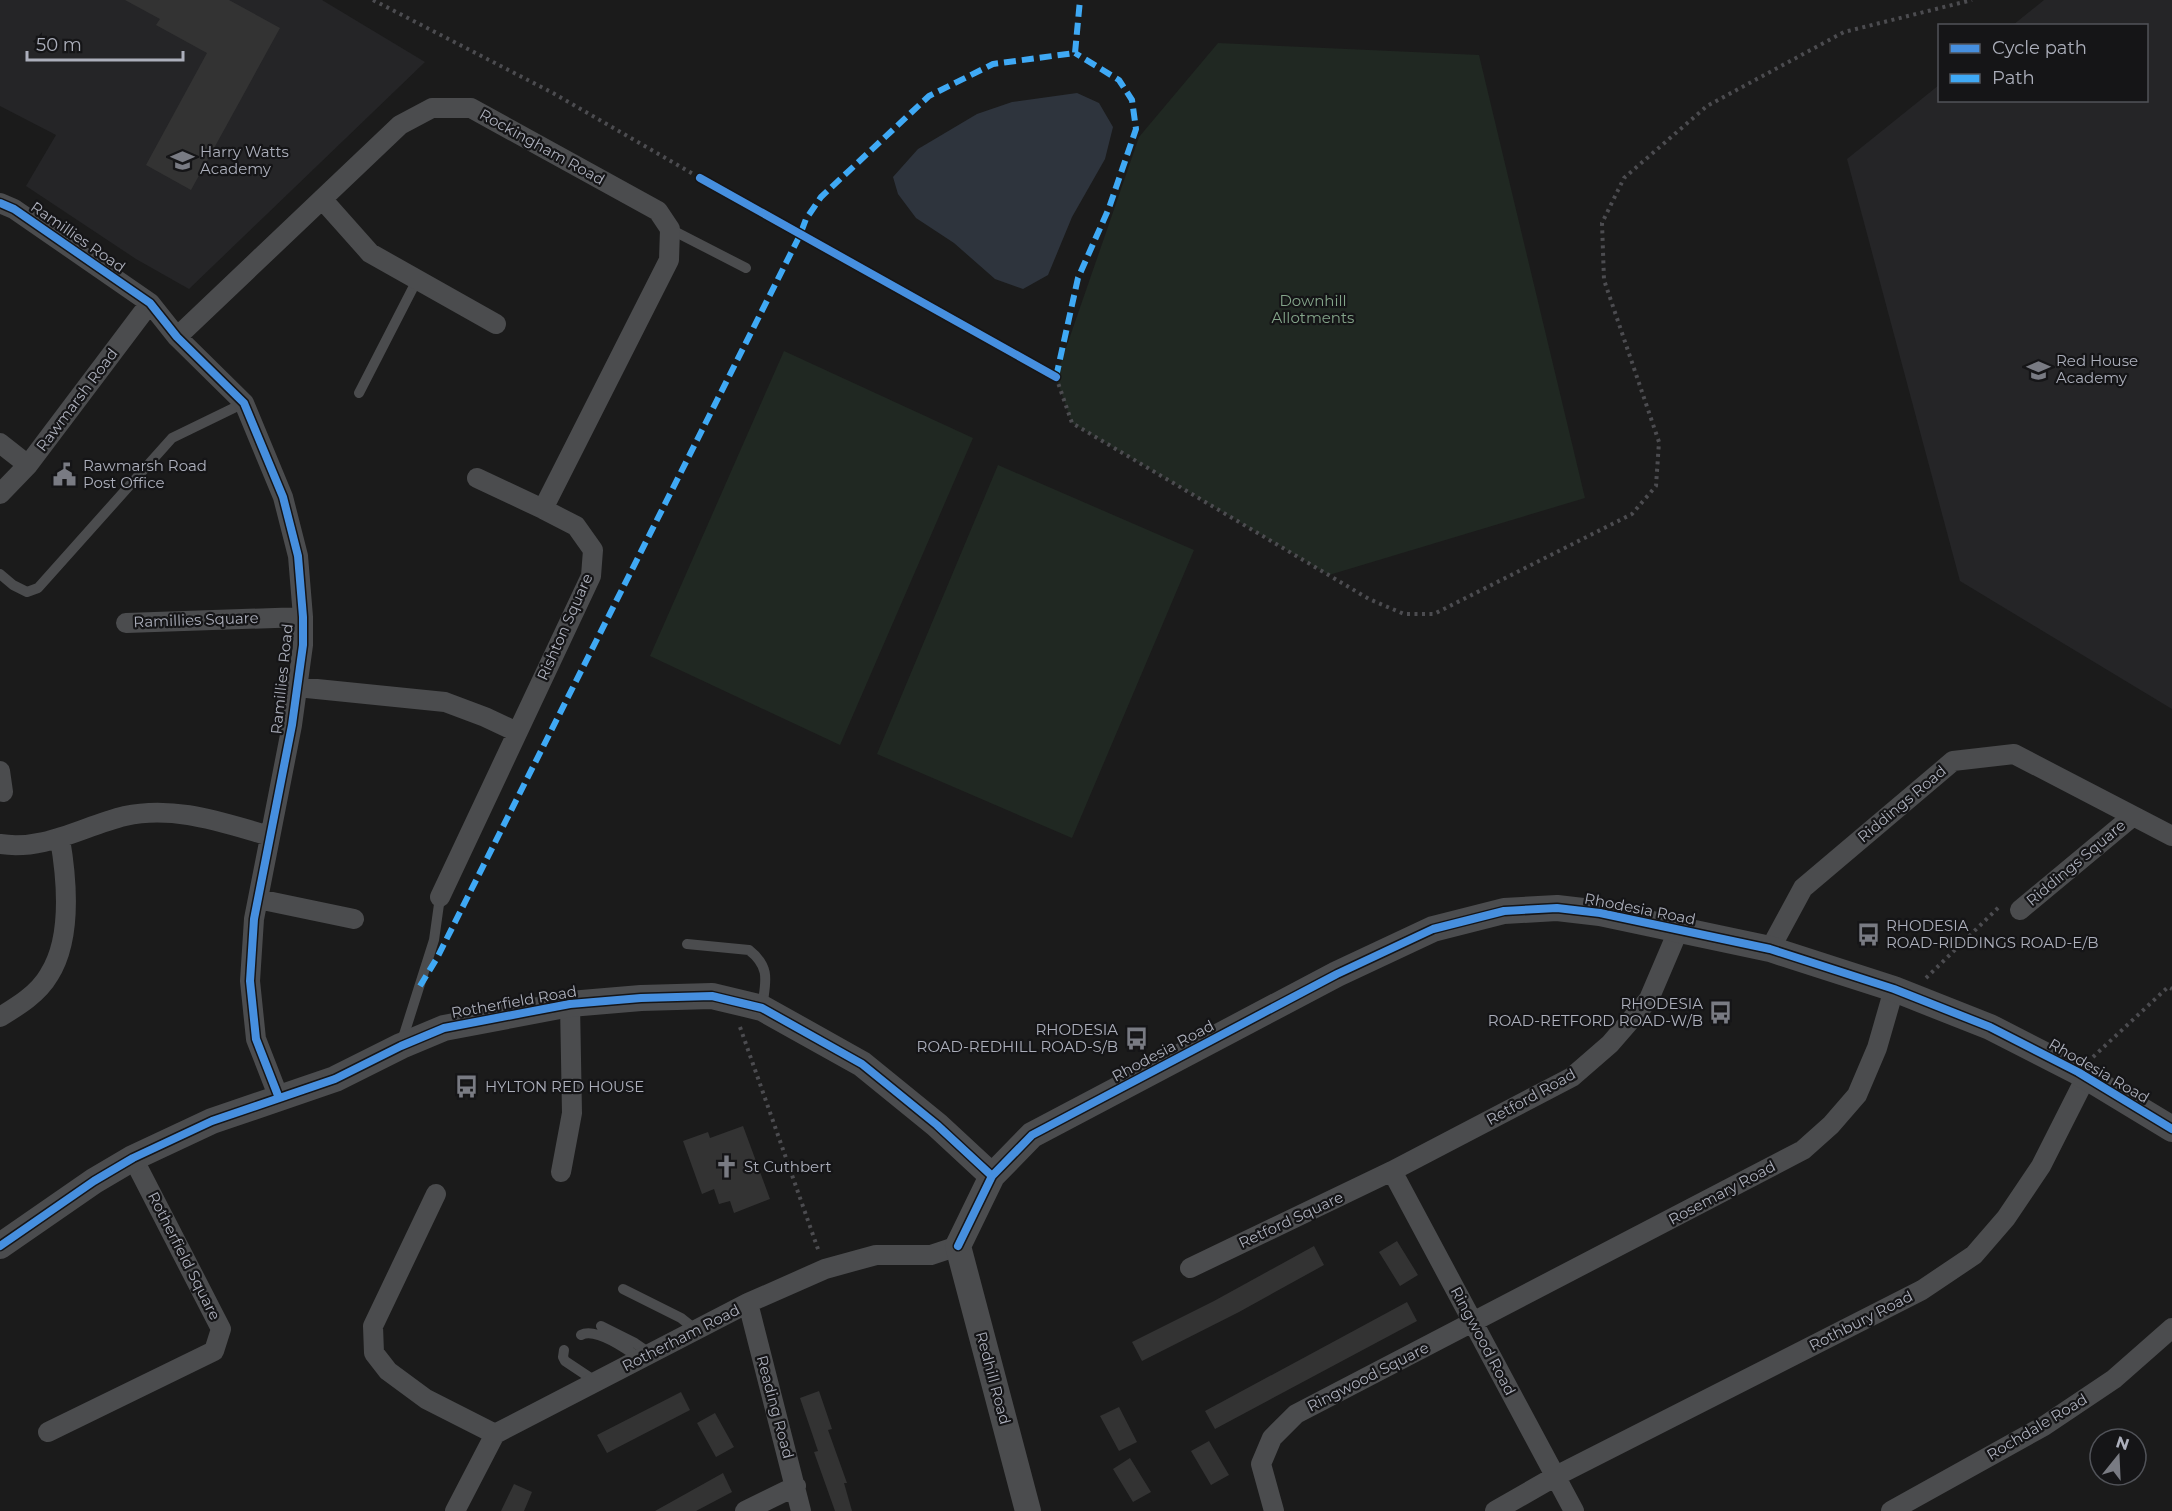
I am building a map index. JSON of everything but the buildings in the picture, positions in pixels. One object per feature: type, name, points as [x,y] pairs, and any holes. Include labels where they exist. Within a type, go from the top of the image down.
[{"type":"street","name":"Rockingham Road","points":[[177,337],[400,125],[432,108],[471,108],[658,211],[670,229]]},
{"type":"street","points":[[322,199],[370,253],[496,324]]},
{"type":"street","name":"Ramillies Road","points":[[0,203],[14,209],[150,303],[177,337],[244,403],[283,497],[298,556],[303,645],[292,725],[254,919],[250,981],[256,1039],[279,1098]]},
{"type":"street","points":[[543,509],[669,260],[670,229]]},
{"type":"street","name":"Rawmarsh Road","points":[[0,494],[28,465],[150,303]]},
{"type":"street","points":[[0,443],[28,465]]},
{"type":"street","name":"Rishton Square","points":[[440,897],[591,576],[593,550],[576,526],[477,478]]},
{"type":"street","name":"Ramillies Square","points":[[126,623],[303,617]]},
{"type":"street","points":[[297,687],[445,702],[517,732]]},
{"type":"street","name":"Riddings Road","points":[[1770,949],[1803,888],[1953,761],[2013,754],[2172,836]]},
{"type":"street","points":[[0,771],[3,792]]},
{"type":"street","points":[[0,844],[10,846],[60,839],[126,816],[163,812],[189,814],[270,836]]},
{"type":"street","name":"Riddings Square","points":[[2020,910],[2133,816]]},
{"type":"street","points":[[0,1017],[25,1001],[49,975],[62,942],[66,909],[60,839]]},
{"type":"street","points":[[258,899],[354,919]]},
{"type":"street","name":"Rhodesia Road","points":[[958,1246],[992,1176],[1032,1135],[1337,974],[1433,929],[1504,911],[1557,908],[1600,913],[1770,949],[1901,992],[1990,1027],[2082,1074],[2172,1129]]},
{"type":"street","name":"Retford Road","points":[[1392,1172],[1572,1077],[1610,1044],[1649,999],[1678,931]]},
{"type":"street","name":"Rosemary Road","points":[[1473,1322],[1803,1150],[1831,1125],[1857,1095],[1901,992]]},
{"type":"street","name":"Rotherfield Road","points":[[0,1246],[94,1181],[133,1158],[212,1121],[335,1079],[401,1046],[444,1028],[570,1004],[640,998],[712,996],[762,1008],[862,1064],[937,1125],[992,1176]]},
{"type":"street","points":[[561,1172],[572,1113],[570,1004]]},
{"type":"street","name":"Rothbury Road","points":[[1556,1476],[1922,1290],[1974,1255],[2006,1218],[2041,1166],[2082,1074]]},
{"type":"street","name":"Rotherfield Square","points":[[48,1432],[214,1351],[222,1329],[133,1158]]},
{"type":"street","name":"Retford Square","points":[[1190,1268],[1392,1172]]},
{"type":"street","name":"Ringwood Road","points":[[1392,1172],[1574,1511]]},
{"type":"street","points":[[436,1194],[373,1326],[374,1353],[388,1371],[426,1400],[495,1434],[455,1511]]},
{"type":"street","name":"Rotherham Road","points":[[495,1434],[748,1304],[825,1269],[876,1255],[931,1255],[958,1246]]},
{"type":"street","name":"Redhill Road","points":[[958,1246],[1028,1511]]},
{"type":"street","name":"Reading Road","points":[[748,1304],[801,1511]]},
{"type":"street","name":"Ringwood Square","points":[[1274,1511],[1262,1464],[1272,1438],[1296,1414],[1473,1322]]},
{"type":"street","name":"Rochdale Road","points":[[1891,1511],[2044,1426],[2114,1379],[2172,1328]]},
{"type":"street","points":[[1495,1511],[1556,1476]]},
{"type":"street","points":[[745,1511],[796,1486]]},
{"type":"lane","points":[[670,229],[746,268]]},
{"type":"lane","points":[[358,393],[417,280]]},
{"type":"lane","points":[[0,574],[13,585],[27,592],[38,588],[172,438],[244,403]]},
{"type":"lane","points":[[401,1046],[434,940],[440,897]]},
{"type":"lane","points":[[687,944],[749,950],[754,954],[767,975],[762,1008]]},
{"type":"lane","points":[[622,1289],[681,1318],[696,1330]]},
{"type":"lane","points":[[601,1326],[635,1343],[645,1357]]},
{"type":"lane","points":[[581,1335],[586,1332],[593,1333],[645,1357]]},
{"type":"lane","points":[[564,1350],[565,1361],[595,1382]]},
{"type":"path","points":[[373,0],[553,93],[710,184]]},
{"type":"path","points":[[1046,372],[1056,377],[1072,423],[1369,598],[1404,614],[1434,614],[1632,514],[1656,486],[1659,442],[1604,280],[1602,223],[1624,178],[1707,106],[1844,32],[1972,0]]},
{"type":"path","points":[[1901,992],[2009,898],[2020,910]]},
{"type":"path","points":[[2082,1074],[2168,987],[2172,989]]},
{"type":"path","points":[[731,1001],[825,1269]]},
{"type":"shaded area","name":"Harry Watts Academy","points":[[0,0],[322,0],[425,62],[189,289],[136,259],[26,186],[56,135],[0,106]]},
{"type":"shaded area","name":"Red House Academy","points":[[2044,0],[2172,0],[2172,709],[1960,581],[1847,159],[1938,86],[1938,102],[2148,102],[2148,24],[2014,24]]},
{"type":"shaded area","points":[[1077,93],[1099,103],[1113,127],[1105,159],[1072,217],[1048,275],[1023,289],[995,279],[954,243],[916,218],[898,194],[893,177],[918,149],[977,114],[1012,102]]},
{"type":"green space","name":"Downhill Allotments","points":[[1218,43],[1479,55],[1585,498],[1329,575],[1072,423],[1056,377],[1139,137]]},
{"type":"green space","points":[[784,351],[973,438],[840,745],[650,656]]},
{"type":"green space","points":[[998,465],[1194,550],[1072,838],[877,754]]},
{"type":"marked path","points":[[420,986],[437,958],[806,219],[821,197],[929,96],[993,64],[1075,53],[1080,0]]},
{"type":"marked path","points":[[1056,377],[1078,278],[1109,208],[1136,129],[1132,100],[1119,80],[1075,53]]},
{"type":"cycle path","points":[[700,178],[1056,377]]},
{"type":"cycle path","points":[[0,203],[14,209],[150,303],[177,337],[244,403],[283,497],[298,556],[303,645],[292,725],[254,919],[250,981],[256,1039],[279,1098]]},
{"type":"cycle path","points":[[958,1246],[992,1176],[1032,1135],[1337,974],[1433,929],[1504,911],[1557,908],[1600,913],[1770,949],[1894,989],[1990,1027],[2078,1072],[2172,1129]]},
{"type":"cycle path","points":[[0,1246],[94,1181],[133,1158],[212,1121],[335,1079],[401,1046],[444,1028],[570,1004],[641,998],[712,996],[762,1008],[862,1064],[937,1125],[992,1176]]},
{"type":"place","name":"Harry Watts Academy","points":[[182,161]]},
{"type":"place","name":"Red House Academy","points":[[2038,370]]},
{"type":"place","name":"Rawmarsh Road Post Office","points":[[65,475]]},
{"type":"place","name":"RHODESIA ROAD-RIDDINGS ROAD-E/B","points":[[1868,935]]},
{"type":"place","name":"RHODESIA ROAD-RETFORD ROAD-W/B","points":[[1721,1013]]},
{"type":"place","name":"RHODESIA ROAD-REDHILL ROAD-S/B","points":[[1136,1039]]},
{"type":"place","name":"HYLTON RED HOUSE","points":[[467,1087]]},
{"type":"place","name":"St Cuthbert","points":[[726,1167]]}]
